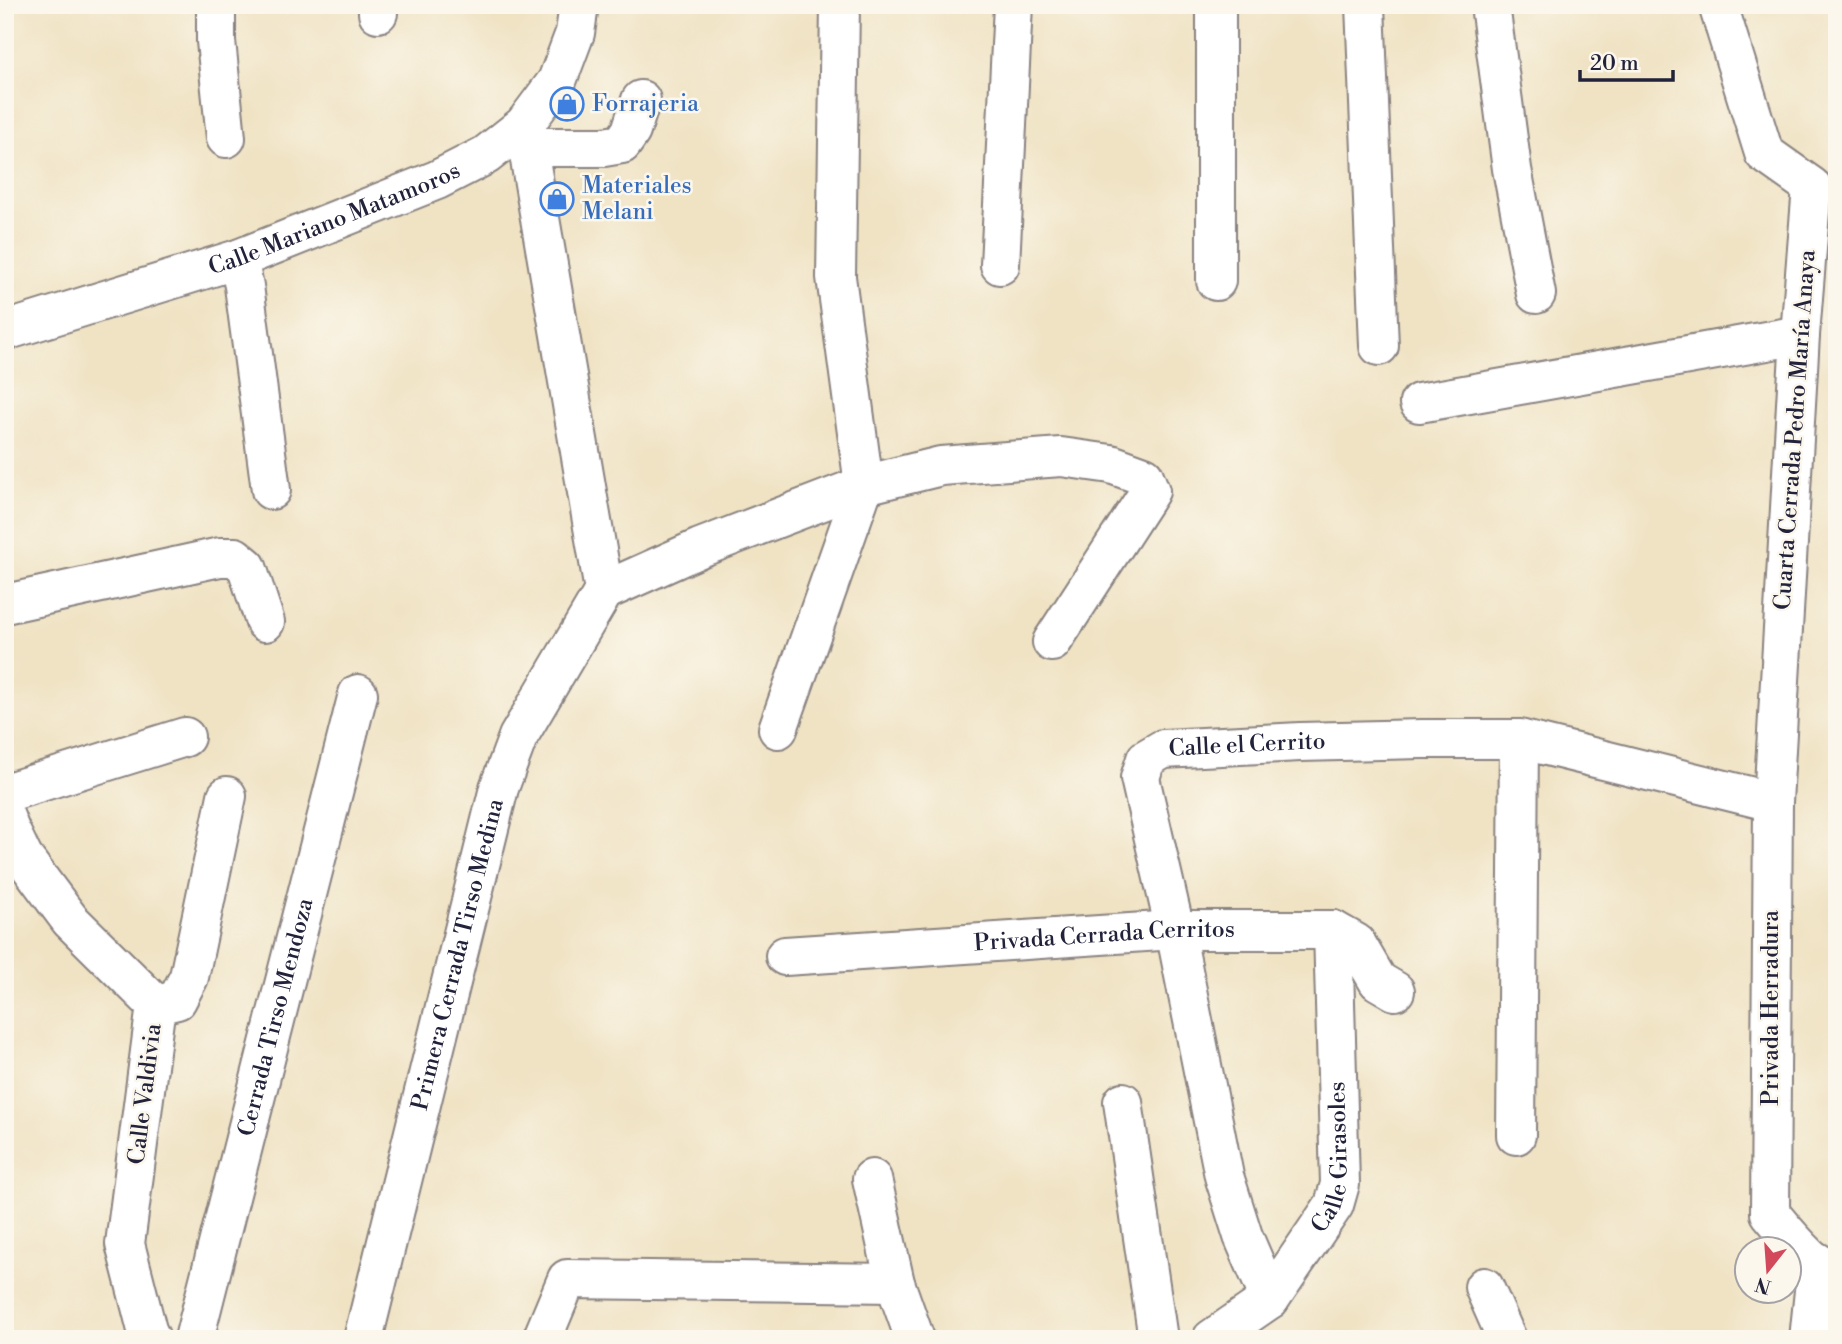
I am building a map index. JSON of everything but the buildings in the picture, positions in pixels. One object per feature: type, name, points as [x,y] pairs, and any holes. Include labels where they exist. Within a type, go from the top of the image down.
[{"type":"street","points":[[216,5],[216,41],[226,138]]},
{"type":"street","name":"Calle Mariano Matamoros","points":[[5,331],[238,258],[437,180],[526,136],[557,81],[575,33],[579,5]]},
{"type":"street","points":[[778,729],[864,485],[836,277],[841,5]]},
{"type":"street","points":[[1000,265],[1013,5]]},
{"type":"street","points":[[1216,5],[1216,281]]},
{"type":"street","points":[[1365,5],[1379,346]]},
{"type":"street","points":[[1490,5],[1512,169],[1536,294]]},
{"type":"street","name":"Cuarta Cerrada Pedro María Anaya","points":[[1718,5],[1764,153],[1812,187],[1800,335],[1773,802]]},
{"type":"street","points":[[641,100],[631,131],[622,144],[604,147],[526,136],[604,591],[700,548],[864,485],[941,466],[1061,457],[1111,464],[1144,476],[1150,491],[1052,642]]},
{"type":"street","points":[[238,258],[271,490]]},
{"type":"street","points":[[1419,403],[1800,335]]},
{"type":"street","points":[[5,604],[235,556],[247,567],[265,622]]},
{"type":"street","name":"Primera Cerrada Tirso Medina","points":[[363,1339],[499,788],[518,737],[604,591]]},
{"type":"street","name":"Cerrada Tirso Mendoza","points":[[194,1339],[358,695]]},
{"type":"street","points":[[6,817],[185,737]]},
{"type":"street","points":[[1516,1135],[1519,739]]},
{"type":"street","name":"Calle el Cerrito","points":[[1270,1299],[1243,1236],[1224,1176],[1175,930],[1140,778],[1146,759],[1163,749],[1327,741],[1519,739],[1773,802]]},
{"type":"street","points":[[156,1005],[177,1000],[189,977],[227,796]]},
{"type":"street","name":"Privada Herradura","points":[[1773,802],[1770,1213],[1798,1246],[1827,1269]]},
{"type":"street","name":"Calle Valdivia","points":[[6,817],[23,856],[69,920],[156,1005],[125,1244],[151,1339]]},
{"type":"street","name":"Privada Cerrada Cerritos","points":[[785,956],[1175,930],[1333,930]]},
{"type":"street","points":[[1333,930],[1356,943],[1378,981],[1395,991]]},
{"type":"street","name":"Calle Girasoles","points":[[1212,1339],[1270,1299],[1334,1205],[1340,1184],[1333,930]]},
{"type":"street","points":[[1124,1102],[1158,1339]]},
{"type":"street","points":[[872,1179],[895,1283],[915,1339]]},
{"type":"street","points":[[1809,1339],[1827,1269]]},
{"type":"street","points":[[542,1339],[568,1279],[895,1283]]},
{"type":"street","points":[[1484,1287],[1507,1339]]},
{"type":"place","name":"Forrajeria","points":[[567,104]]},
{"type":"place","name":"Materiales Melani","points":[[557,199]]}]
